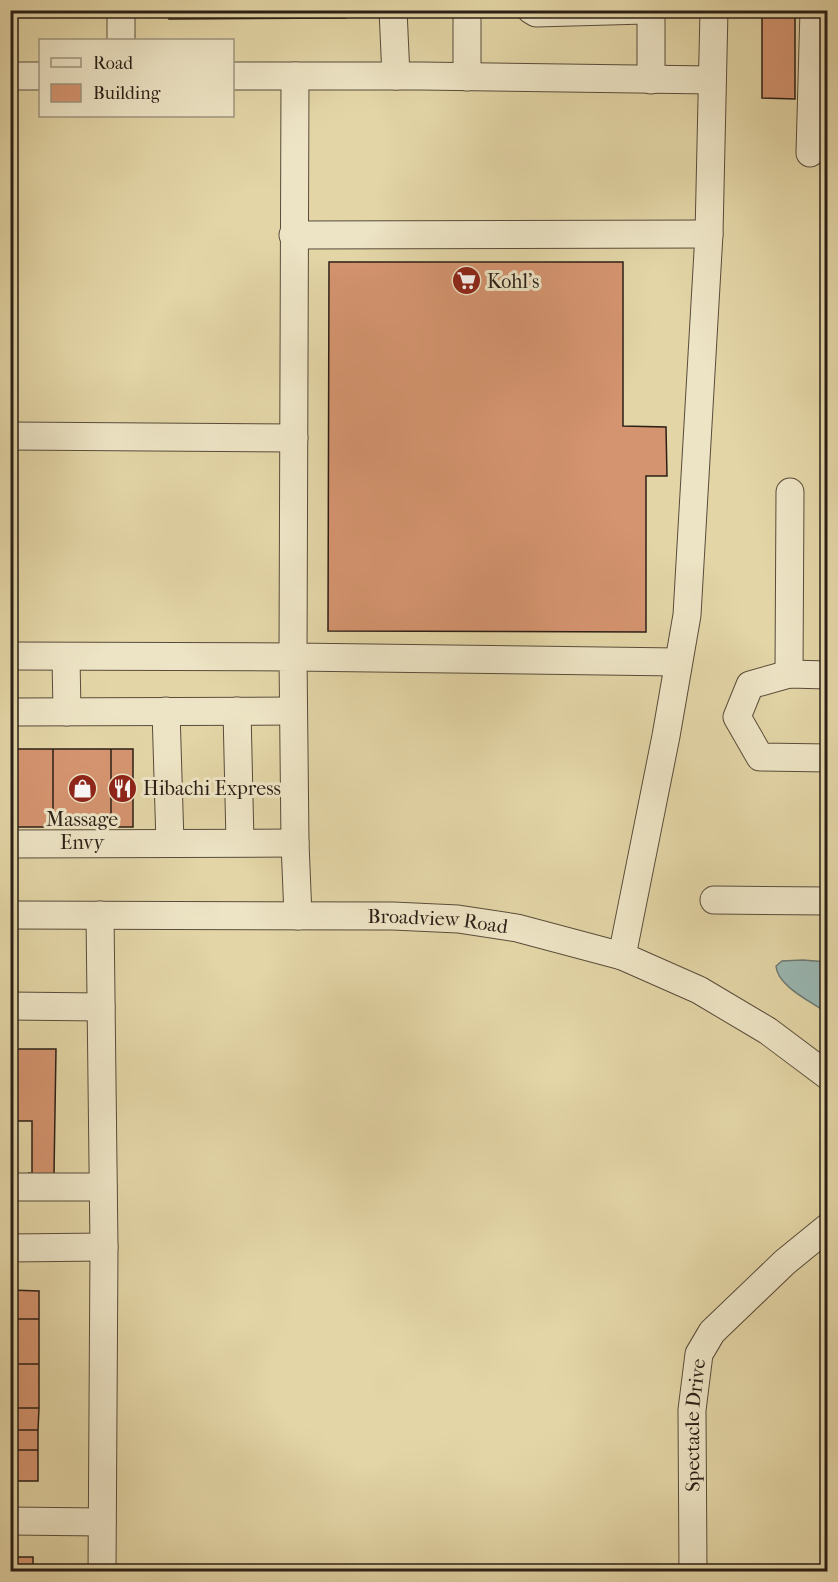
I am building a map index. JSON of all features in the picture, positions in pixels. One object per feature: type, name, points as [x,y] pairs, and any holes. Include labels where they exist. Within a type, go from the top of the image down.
[{"type":"street","points":[[121,39],[122,10]]},
{"type":"street","points":[[393,10],[396,76]]},
{"type":"street","points":[[467,10],[467,77]]},
{"type":"street","points":[[531,10],[536,13],[645,10]]},
{"type":"street","points":[[651,10],[651,80]]},
{"type":"street","points":[[622,956],[666,736],[687,615],[708,234],[714,10]]},
{"type":"street","points":[[810,153],[813,10]]},
{"type":"street","points":[[10,76],[39,76]]},
{"type":"street","points":[[234,76],[712,80]]},
{"type":"street","points":[[295,76],[293,711],[298,915]]},
{"type":"street","points":[[293,235],[708,234]]},
{"type":"street","points":[[10,436],[294,438]]},
{"type":"street","points":[[789,674],[790,492]]},
{"type":"street","points":[[10,656],[678,662]]},
{"type":"street","points":[[66,657],[67,712]]},
{"type":"street","points":[[828,675],[789,674],[750,685],[737,717],[760,757],[828,758]]},
{"type":"street","points":[[166,711],[170,843]]},
{"type":"street","points":[[237,711],[240,842]]},
{"type":"street","points":[[10,712],[293,711]]},
{"type":"street","points":[[10,844],[295,843]]},
{"type":"street","points":[[714,900],[828,901]]},
{"type":"street","name":"Broadview Road","points":[[10,915],[393,916],[458,919],[517,928],[622,956],[709,996],[768,1031],[828,1076]]},
{"type":"street","points":[[100,915],[104,1247],[102,1572]]},
{"type":"street","points":[[10,1006],[101,1007]]},
{"type":"street","points":[[10,1187],[103,1186]]},
{"type":"street","name":"Spectacle Drive","points":[[693,1572],[692,1410],[699,1354],[712,1332],[785,1262],[828,1227]]},
{"type":"street","points":[[10,1248],[104,1247]]},
{"type":"street","points":[[10,1521],[102,1522]]},
{"type":"water","points":[[782,961],[827,962],[827,1013],[789,987],[778,973],[776,966]]},
{"type":"building","points":[[169,10],[346,10],[346,18],[169,19]]},
{"type":"building","points":[[762,10],[795,10],[795,99],[762,98]]},
{"type":"building","points":[[329,262],[623,262],[623,426],[666,427],[667,476],[646,476],[646,632],[328,631]]},
{"type":"building","points":[[10,749],[53,749],[53,827],[10,827]]},
{"type":"building","name":"Massage Envy","points":[[53,749],[111,749],[111,827],[53,827]]},
{"type":"building","name":"Hibachi Express","points":[[111,749],[133,749],[133,827],[111,827]]},
{"type":"building","points":[[10,1049],[56,1049],[54,1174],[28,1177],[29,1173],[32,1174],[32,1121],[10,1121]]},
{"type":"building","points":[[10,1290],[39,1291],[39,1319],[10,1319]]},
{"type":"building","points":[[10,1319],[39,1319],[39,1364],[10,1364]]},
{"type":"building","points":[[10,1364],[39,1364],[39,1408],[10,1408]]},
{"type":"building","points":[[10,1408],[39,1408],[38,1430],[10,1430]]},
{"type":"building","points":[[10,1430],[38,1430],[38,1450],[10,1450]]},
{"type":"building","points":[[10,1450],[38,1450],[38,1481],[10,1481]]},
{"type":"building","points":[[10,1557],[33,1557],[33,1567],[45,1567],[45,1572],[10,1572]]},
{"type":"place","name":"Kohl's","points":[[466,281]]},
{"type":"place","name":"Massage Envy","points":[[82,788]]},
{"type":"place","name":"Hibachi Express","points":[[122,788]]}]
